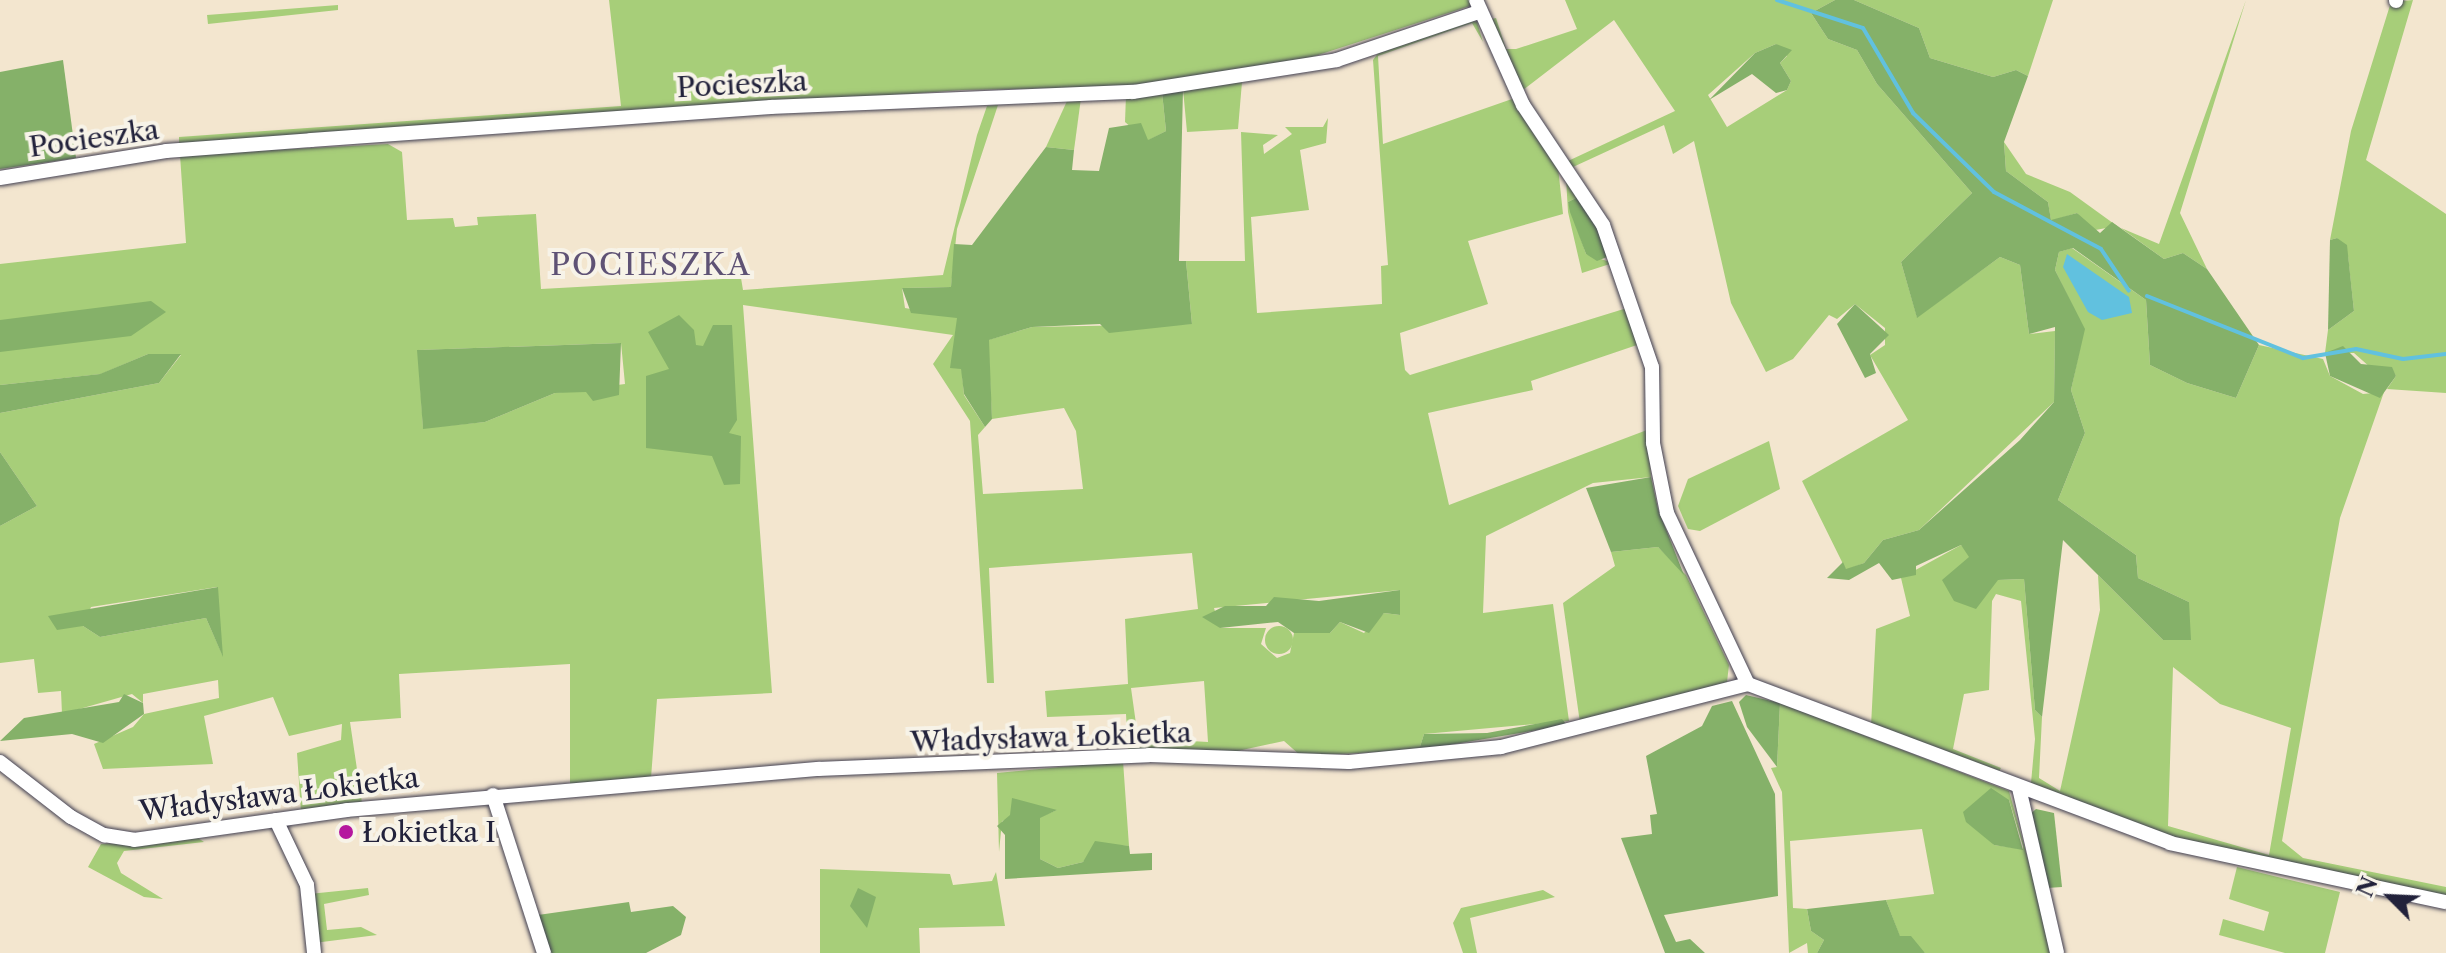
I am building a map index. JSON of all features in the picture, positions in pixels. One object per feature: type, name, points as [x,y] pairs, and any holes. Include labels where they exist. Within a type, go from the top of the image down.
[{"type":"street","name":"Pocieszka","points":[[0,178],[166,151],[326,138],[1133,92],[1337,60],[1478,6]]},
{"type":"street","points":[[1478,6],[1523,105],[1603,225],[1652,367],[1653,443],[1667,513],[1748,684],[2170,843],[2446,902]]},
{"type":"street","name":"Władysława Łokietka","points":[[0,762],[104,835],[134,840],[493,795],[1068,757],[1349,762],[1501,747],[1748,684]]},
{"type":"street","points":[[2019,788],[2057,953]]},
{"type":"street","points":[[493,795],[544,953]]},
{"type":"street","points":[[276,820],[307,885],[314,953]]},
{"type":"green space","points":[[609,0],[1470,0],[1470,6],[1284,66],[1134,87],[962,90],[179,146],[179,137],[621,106]]},
{"type":"green space","points":[[1565,0],[1835,0],[1811,13],[1828,39],[1857,50],[1877,84],[1972,193],[1901,262],[1917,317],[2000,257],[2020,265],[2029,334],[2055,331],[2054,402],[1919,530],[1883,540],[1864,563],[1846,570],[1802,481],[1908,420],[1870,355],[1885,345],[1885,328],[1855,304],[1837,319],[1829,315],[1793,359],[1766,372],[1731,303],[1694,141],[1673,154],[1664,125],[1573,167],[1568,161],[1675,111],[1614,20],[1523,90],[1487,20],[1496,18],[1506,49],[1516,49],[1577,29]],"holes":[[[1776,44],[1787,56],[1780,63],[1791,81],[1787,90],[1727,127],[1708,95],[1755,53]]]},
{"type":"green space","points":[[1835,0],[1854,0],[1919,28],[1930,58],[1993,77],[2016,70],[2028,76],[2004,142],[2006,171],[2048,202],[2051,220],[2077,213],[2100,233],[2112,222],[2164,259],[2183,253],[2207,269],[2259,345],[2236,398],[2187,383],[2150,365],[2146,300],[2073,248],[2059,252],[2055,270],[2085,329],[2071,390],[2085,433],[2058,500],[2136,555],[2138,578],[2189,602],[2191,640],[2163,640],[2063,540],[2042,717],[2035,710],[2024,579],[1998,580],[1976,609],[1954,601],[1942,580],[1969,557],[1961,545],[1916,566],[1916,575],[1892,580],[1879,563],[1849,580],[1827,578],[1843,562],[1846,569],[1864,563],[1883,540],[1919,530],[2020,440],[2054,402],[2055,327],[2029,334],[2020,265],[2000,257],[1917,318],[1901,262],[1972,193],[1877,84],[1857,50],[1828,39],[1811,13]]},
{"type":"green space","points":[[1854,0],[2053,0],[2028,76],[2016,70],[1993,77],[1930,58],[1919,28]]},
{"type":"green space","points":[[2246,0],[2180,213],[2207,269],[2183,253],[2164,259],[2121,228],[2159,244]]},
{"type":"green space","points":[[2413,0],[2366,160],[2446,214],[2446,393],[2387,389],[2396,376],[2391,367],[2371,368],[2354,353],[2325,353],[2328,330],[2354,311],[2348,256],[2337,238],[2330,240],[2351,131],[2391,2]]},
{"type":"green space","points":[[338,5],[338,10],[208,24],[207,15]]},
{"type":"green space","points":[[1471,20],[1477,22],[1483,42],[1472,23],[1378,56],[1383,144],[1512,99],[1558,167],[1563,214],[1468,241],[1488,304],[1400,333],[1405,370],[1410,375],[1627,308],[1637,345],[1531,381],[1533,390],[1428,413],[1449,505],[1647,430],[1651,477],[1593,483],[1486,536],[1483,613],[1553,604],[1569,721],[1424,734],[1419,750],[1301,756],[1284,741],[1219,755],[1128,751],[1126,714],[1047,717],[1045,691],[1128,684],[1125,619],[1198,609],[1192,553],[989,568],[994,683],[987,683],[970,421],[933,364],[953,335],[743,305],[772,693],[657,699],[651,778],[570,785],[570,664],[399,674],[401,718],[350,722],[362,803],[301,812],[297,753],[341,740],[342,724],[289,736],[273,697],[204,716],[213,764],[103,769],[94,744],[133,727],[144,714],[219,698],[218,680],[143,694],[143,703],[132,694],[62,714],[61,691],[38,693],[34,659],[0,663],[0,526],[37,506],[0,452],[0,413],[159,383],[181,355],[148,354],[101,374],[0,385],[0,264],[186,243],[180,155],[388,144],[402,152],[407,220],[453,218],[455,227],[478,225],[477,217],[536,214],[541,289],[741,278],[743,290],[943,275],[977,135],[987,106],[998,105],[957,229],[951,287],[902,288],[905,308],[957,317],[964,395],[985,427],[978,435],[983,494],[1083,489],[1076,431],[1064,408],[992,419],[988,340],[1032,327],[1192,324],[1186,261],[1245,261],[1241,132],[1278,135],[1263,145],[1264,154],[1292,134],[1285,127],[1323,127],[1328,118],[1326,143],[1300,150],[1309,210],[1251,217],[1257,313],[1382,304],[1381,266],[1388,265],[1373,60],[1379,52]],"holes":[[[621,343],[625,384],[555,393],[485,422],[423,428],[418,350]],[[217,587],[222,654],[206,618],[100,637],[83,626],[91,607]],[[1400,590],[1400,615],[1384,613],[1364,633],[1340,622],[1330,633],[1294,633],[1290,653],[1277,658],[1261,644],[1266,628],[1220,628],[1214,608]],[[1204,681],[1208,742],[1138,738],[1131,688]]]},
{"type":"green space","points":[[1776,44],[1792,50],[1780,63],[1791,81],[1787,90],[1776,93],[1752,74],[1709,100],[1755,53]]},
{"type":"green space","points":[[63,60],[76,158],[0,169],[0,72]]},
{"type":"green space","points":[[1242,82],[1238,129],[1187,132],[1183,89]]},
{"type":"green space","points":[[1183,89],[1179,261],[1186,261],[1192,324],[1109,333],[1100,324],[1032,327],[989,340],[992,419],[985,427],[964,394],[961,369],[950,368],[957,318],[911,313],[902,288],[951,287],[954,244],[972,245],[1046,147],[1074,150],[1072,170],[1099,171],[1109,128],[1141,123],[1148,140],[1166,131],[1162,92]]},
{"type":"green space","points":[[1162,92],[1166,131],[1147,141],[1125,122],[1126,95]]},
{"type":"green space","points":[[1081,98],[1074,150],[1046,147],[1067,101]]},
{"type":"green space","points":[[2004,142],[2026,174],[2070,192],[2117,226],[2090,231],[2077,213],[2051,221],[2048,202],[2006,171]]},
{"type":"green space","points":[[1566,178],[1578,197],[1568,202],[1586,254],[1613,263],[1582,273],[1568,212]]},
{"type":"green space","points":[[1578,197],[1594,215],[1607,257],[1597,261],[1586,254],[1570,212],[1568,202]]},
{"type":"green space","points":[[2337,238],[2347,245],[2354,311],[2328,330],[2330,240]]},
{"type":"green space","points":[[2072,248],[2146,300],[2150,365],[2187,383],[2236,398],[2259,345],[2323,359],[2330,376],[2363,394],[2384,392],[2340,518],[2282,841],[2303,858],[2446,887],[2446,896],[2165,835],[2031,783],[2035,739],[2021,601],[1996,594],[1992,601],[1989,690],[1964,694],[1953,749],[2001,768],[1998,773],[1871,726],[1876,629],[1910,616],[1901,578],[1961,545],[1998,580],[2024,579],[2035,710],[2042,717],[2039,778],[2060,791],[2100,610],[2098,575],[2163,640],[2189,602],[2138,578],[2136,555],[2058,500],[2085,433],[2071,390],[2084,329],[2055,270],[2059,252]],"holes":[[[2173,667],[2220,704],[2291,728],[2269,855],[2168,826]]]},
{"type":"green space","points":[[151,301],[166,312],[131,336],[0,352],[0,320]]},
{"type":"green space","points":[[1855,304],[1889,335],[1870,354],[1876,373],[1865,378],[1837,324]]},
{"type":"green space","points":[[679,315],[694,330],[696,345],[703,346],[713,325],[732,325],[737,420],[729,433],[741,436],[740,484],[724,485],[712,456],[646,448],[646,376],[669,369],[648,332]]},
{"type":"green space","points":[[621,343],[619,395],[593,401],[586,392],[555,393],[485,422],[423,429],[417,350]]},
{"type":"green space","points":[[2343,346],[2361,364],[2392,367],[2396,376],[2380,398],[2330,376],[2325,353]]},
{"type":"green space","points":[[148,354],[181,354],[159,383],[0,413],[0,385],[100,374]]},
{"type":"green space","points":[[1769,441],[1780,489],[1700,531],[1688,529],[1678,506],[1688,479]]},
{"type":"green space","points":[[0,452],[37,506],[0,526]]},
{"type":"green space","points":[[1651,477],[1658,509],[1684,575],[1658,547],[1611,552],[1586,488]]},
{"type":"green space","points":[[1658,547],[1686,575],[1729,665],[1727,682],[1580,723],[1563,603],[1615,566],[1611,552]]},
{"type":"green space","points":[[218,587],[223,657],[206,618],[100,637],[83,626],[57,630],[48,616]]},
{"type":"green space","points":[[1400,590],[1400,615],[1384,613],[1369,633],[1340,622],[1330,633],[1294,633],[1278,622],[1220,628],[1202,617],[1225,606],[1266,606],[1274,597],[1319,601]]},
{"type":"green space","points":[[1279,626],[1289,630],[1293,640],[1289,650],[1279,654],[1269,650],[1265,640],[1269,630]]},
{"type":"green space","points":[[124,694],[143,703],[144,714],[103,743],[72,734],[0,741],[24,718],[119,702]]},
{"type":"green space","points":[[1746,695],[1780,703],[1777,767],[1747,727],[1739,702]]},
{"type":"green space","points":[[1732,701],[1775,794],[1778,896],[1664,915],[1676,942],[1690,939],[1705,953],[1665,953],[1621,838],[1652,834],[1650,815],[1657,814],[1646,756],[1702,726],[1712,706]]},
{"type":"green space","points":[[1780,703],[2009,791],[2054,953],[1925,953],[1900,937],[1886,900],[1934,894],[1922,829],[1790,841],[1793,908],[1807,909],[1811,931],[1824,940],[1817,953],[1808,953],[1807,943],[1789,953],[1782,792],[1771,768],[1777,767]],"holes":[[[2009,800],[2023,849],[1994,845],[1984,830]]]},
{"type":"green space","points":[[1562,719],[1567,725],[1419,750],[1424,734],[1487,733]]},
{"type":"green space","points":[[1123,761],[1129,846],[1099,844],[1083,862],[1058,868],[1040,859],[1040,817],[1057,810],[1002,821],[999,852],[997,773]]},
{"type":"green space","points":[[1991,788],[2009,800],[2023,850],[1994,845],[1966,822],[1963,812]]},
{"type":"green space","points":[[1012,798],[1057,810],[1040,818],[1040,859],[1058,868],[1083,862],[1095,841],[1129,846],[1130,854],[1152,853],[1152,870],[1005,879],[1005,835],[997,826],[1010,815]]},
{"type":"green space","points":[[2036,809],[2054,813],[2062,887],[2047,888],[2028,816]]},
{"type":"green space","points":[[198,838],[204,842],[124,851],[117,863],[121,873],[163,899],[144,897],[88,867],[101,844]]},
{"type":"green space","points":[[2237,867],[2340,892],[2325,953],[2285,953],[2219,935],[2223,919],[2264,931],[2269,912],[2229,899]]},
{"type":"green space","points":[[820,869],[950,874],[953,885],[992,881],[996,872],[1005,926],[919,928],[920,953],[820,953]]},
{"type":"green space","points":[[368,888],[369,895],[324,904],[327,930],[361,927],[377,935],[314,943],[309,894]]},
{"type":"green space","points":[[858,888],[876,897],[867,928],[850,906]]},
{"type":"green space","points":[[1543,890],[1555,897],[1470,918],[1477,953],[1463,953],[1453,923],[1461,908]]},
{"type":"green space","points":[[1886,900],[1900,936],[1911,936],[1925,953],[1817,953],[1824,940],[1811,931],[1807,909]]},
{"type":"green space","points":[[629,902],[631,912],[673,906],[686,917],[681,935],[646,953],[547,953],[538,915]]},
{"type":"water","points":[[2067,254],[2129,297],[2132,313],[2102,320],[2088,312],[2063,267]]},
{"type":"waterway","points":[[1777,0],[1863,28],[1913,113],[1994,192],[2101,249],[2129,291]]},
{"type":"waterway","points":[[2147,296],[2303,358],[2356,349],[2403,359],[2446,354]]},
{"type":"place","name":"Łokietka I","points":[[346,832]]},
{"type":"district","name":"POCIESZKA","points":[[651,265]]}]
